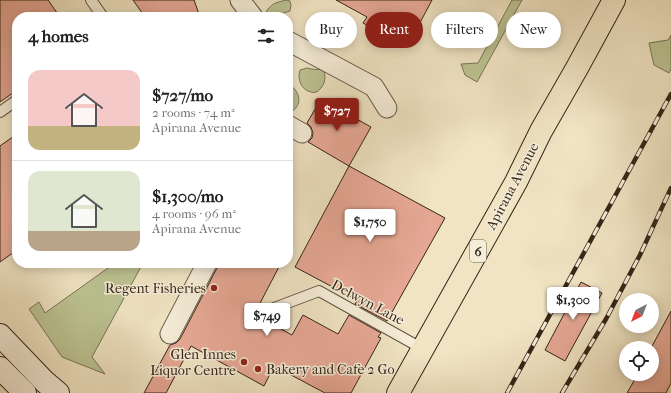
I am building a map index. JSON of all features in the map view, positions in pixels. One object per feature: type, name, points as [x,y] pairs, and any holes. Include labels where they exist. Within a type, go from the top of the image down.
[{"type":"main road","name":"Apirana Avenue","points":[[398,393],[424,349],[516,182],[541,131],[614,0]]},
{"type":"main road","points":[[0,335],[45,382],[58,393]]},
{"type":"main road","points":[[0,368],[25,393]]},
{"type":"street","points":[[240,0],[249,12]]},
{"type":"street","points":[[293,45],[374,87],[387,108]]},
{"type":"street","points":[[170,334],[204,268]]},
{"type":"lane","points":[[91,0],[99,12]]},
{"type":"lane","points":[[0,112],[12,104]]},
{"type":"lane","name":"Delwyn Lane","points":[[253,316],[319,291],[424,349]]},
{"type":"green space","points":[[286,0],[290,1],[290,11],[266,12],[276,3]]},
{"type":"green space","points":[[512,0],[522,0],[515,12],[506,12],[506,29],[498,44],[498,26]]},
{"type":"green space","points":[[671,35],[671,69],[669,73],[654,65],[649,43],[668,40]]},
{"type":"green space","points":[[486,48],[496,48],[477,82],[465,75],[461,64],[478,63]]},
{"type":"green space","points":[[307,68],[324,70],[324,82],[322,87],[317,92],[308,91],[302,87],[299,73],[300,70]]},
{"type":"green space","points":[[293,88],[298,94],[299,98],[297,107],[293,111]]},
{"type":"green space","points":[[108,268],[140,268],[92,357],[105,374],[62,357],[29,309],[39,302],[45,313]]},
{"type":"building","points":[[0,0],[48,0],[56,12],[12,12],[12,94],[0,102]]},
{"type":"building","points":[[133,0],[194,0],[198,12],[141,12]]},
{"type":"building","points":[[336,0],[432,0],[423,17],[423,12],[365,12],[365,16]]},
{"type":"building","points":[[321,99],[371,127],[349,166],[308,142],[312,138],[313,133],[311,127],[307,123]]},
{"type":"building","points":[[12,138],[12,254],[0,262],[0,146]]},
{"type":"building","points":[[349,166],[445,218],[387,321],[355,304],[357,300],[295,267]]},
{"type":"building","points":[[217,268],[278,268],[258,307],[248,312],[247,318],[249,321],[255,322],[263,319],[292,335],[303,315],[338,334],[349,315],[381,333],[378,337],[381,338],[351,393],[325,393],[274,366],[264,386],[191,346],[166,393],[144,393],[170,345],[176,343],[180,339]]},
{"type":"building","points":[[581,282],[602,293],[565,361],[545,350]]},
{"type":"building","points":[[671,311],[671,383],[666,393],[627,393],[634,381],[659,381],[659,341],[655,341]]},
{"type":"railway","points":[[507,393],[671,94]]},
{"type":"railway","points":[[562,393],[606,319],[640,255],[671,188]]},
{"type":"place","name":"Regent Fisheries","points":[[214,288]]},
{"type":"place","name":"Glen Innes Liquor Centre","points":[[244,362]]},
{"type":"place","name":"Bakery and Cafe 2 Go","points":[[258,369]]}]
